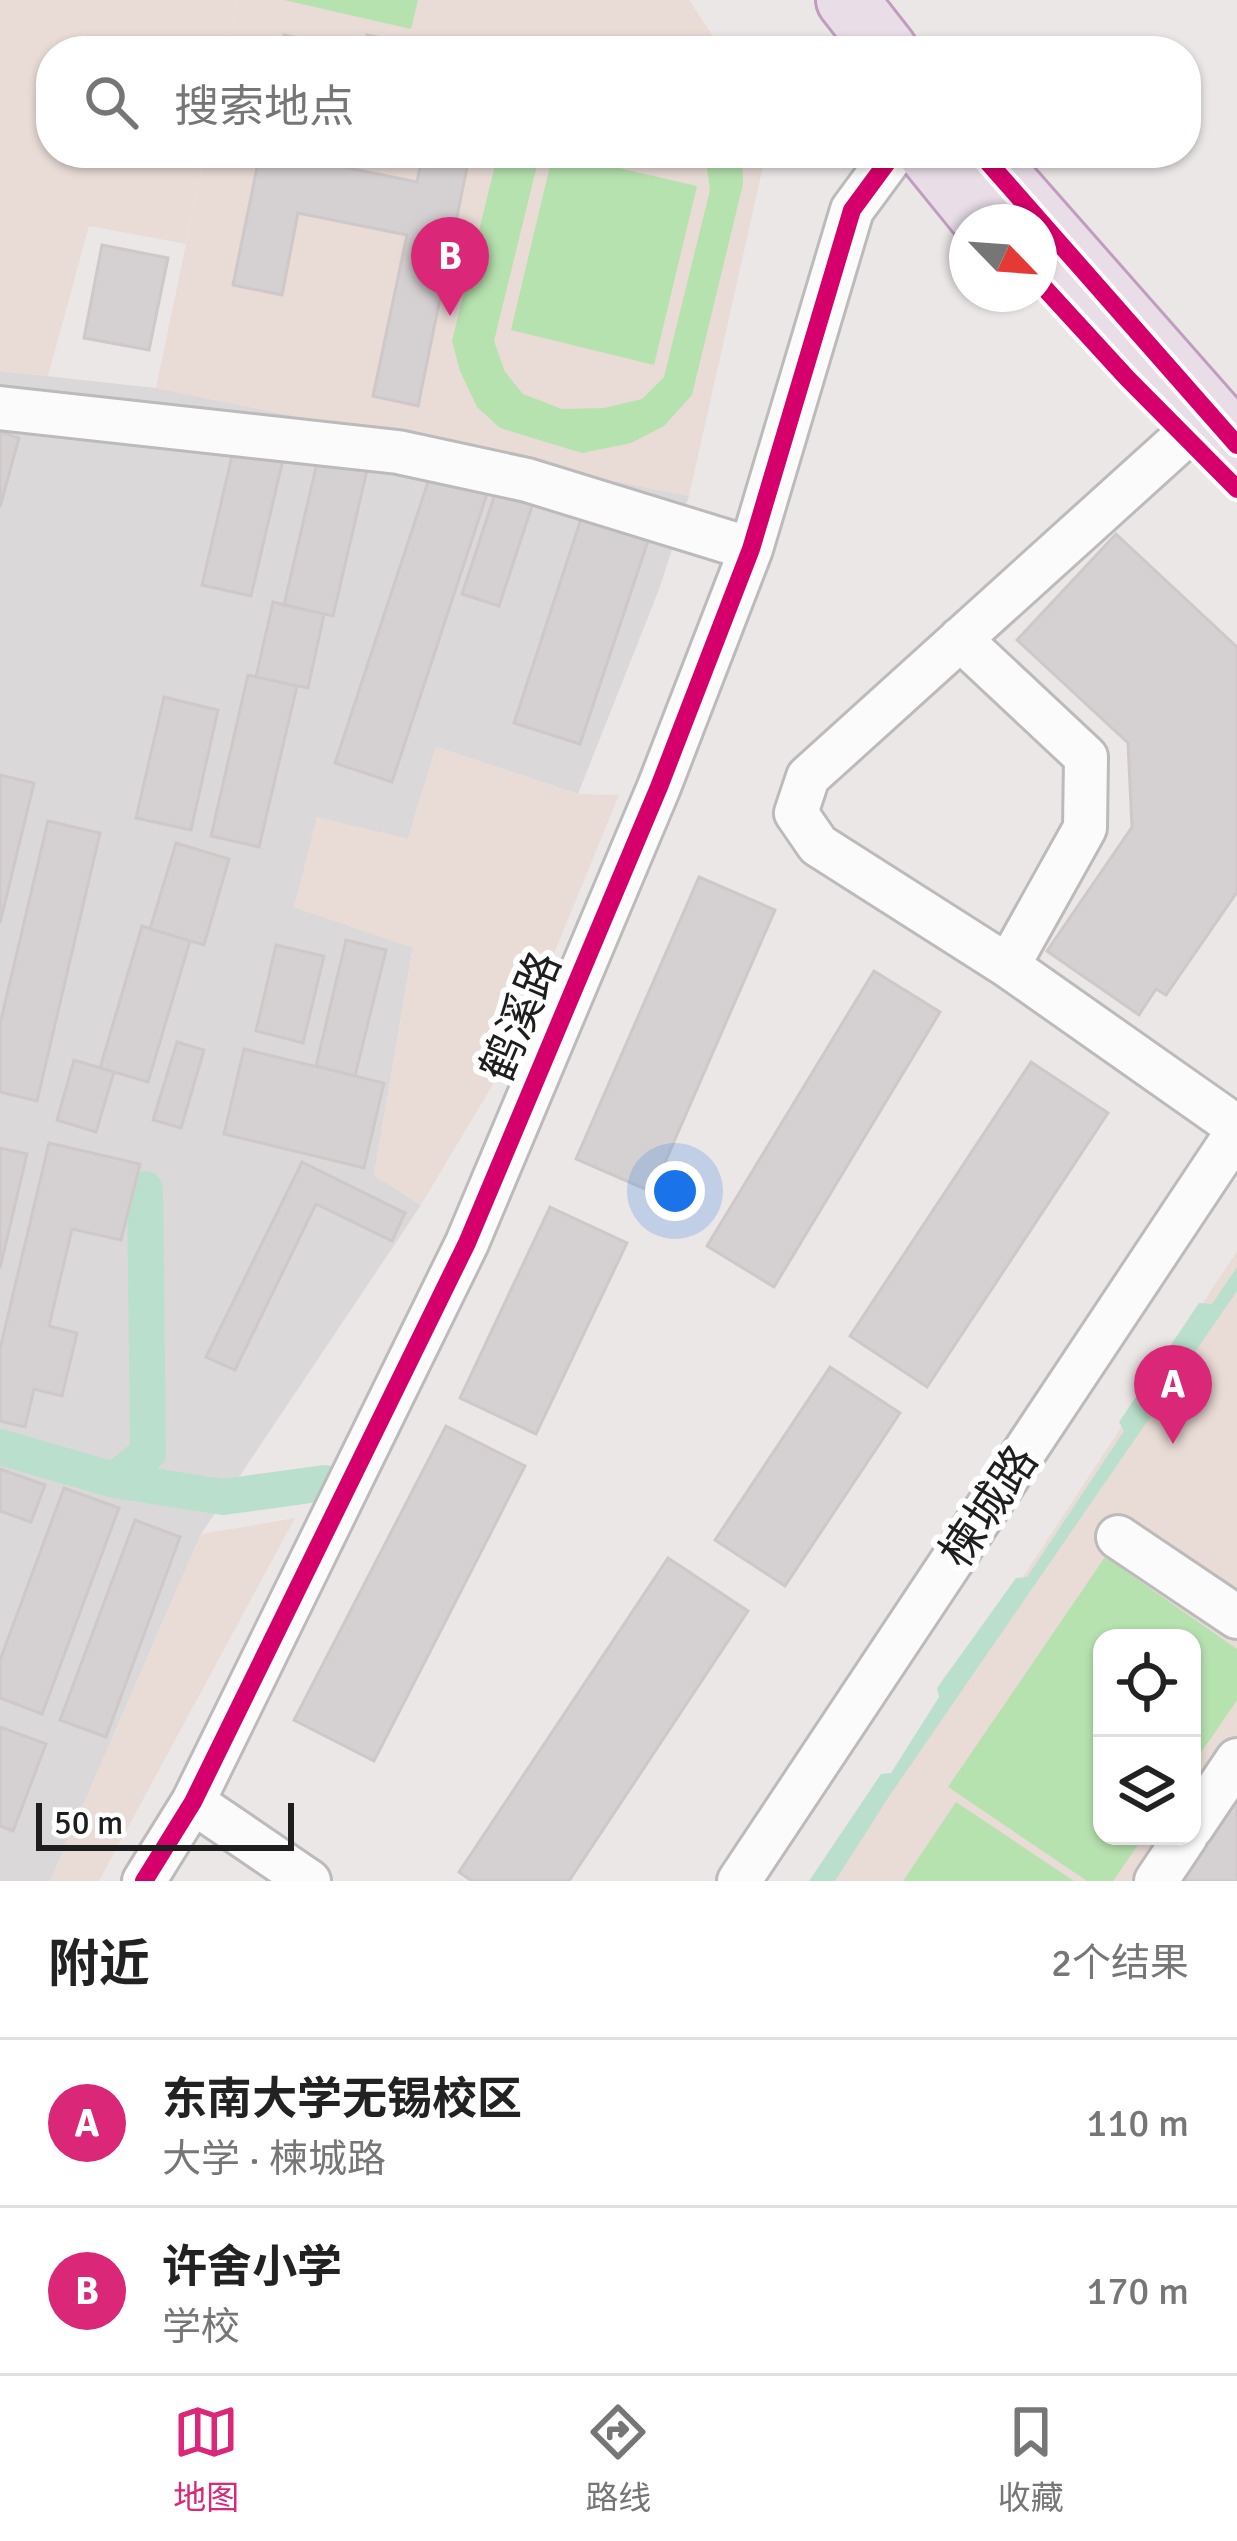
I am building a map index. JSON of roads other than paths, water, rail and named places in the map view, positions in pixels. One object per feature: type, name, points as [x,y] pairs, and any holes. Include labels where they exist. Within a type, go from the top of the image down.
[{"type":"highway","points":[[810,0],[837,36]]},
{"type":"highway","points":[[847,0],[875,36]]},
{"type":"highway","points":[[941,168],[970,204]]},
{"type":"highway","points":[[992,168],[1211,441],[1237,489]]},
{"type":"highway","points":[[1057,302],[1127,379],[1211,441]]},
{"type":"street","name":"鹤溪路","points":[[144,1881],[193,1802],[467,1244],[659,787],[751,549],[852,210],[883,168]]},
{"type":"street","points":[[0,408],[398,452],[526,481],[751,549]]},
{"type":"street","points":[[1211,441],[960,639],[808,777],[796,813],[818,844],[1008,966],[1237,1130]]},
{"type":"street","points":[[960,639],[1086,757],[1085,828],[1008,966]]},
{"type":"street","name":"楝城路","points":[[739,1881],[1237,1130]]},
{"type":"street","points":[[1118,1537],[1237,1617]]},
{"type":"street","points":[[1201,1814],[1237,1760]]},
{"type":"street","points":[[193,1802],[309,1881]]},
{"type":"street","points":[[1156,1881],[1180,1845]]},
{"type":"waterway","points":[[0,1447],[114,1480],[148,1453],[145,1189]]},
{"type":"waterway","points":[[114,1480],[223,1497],[325,1483]]},
{"type":"place","name":"许舍小学","points":[[450,316]]},
{"type":"place","name":"东南大学无锡校区","points":[[1173,1444]]}]
